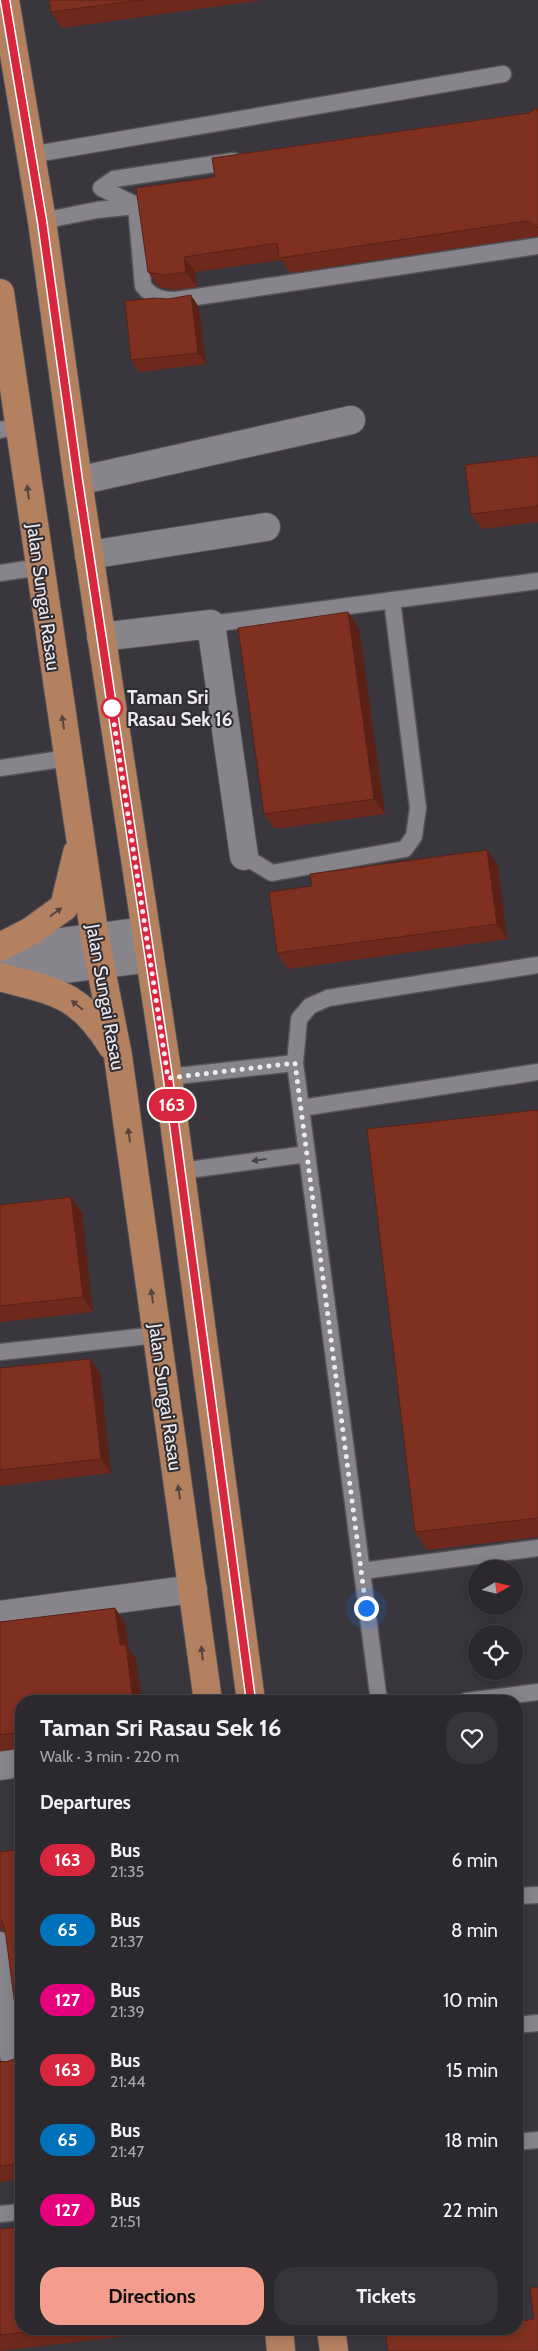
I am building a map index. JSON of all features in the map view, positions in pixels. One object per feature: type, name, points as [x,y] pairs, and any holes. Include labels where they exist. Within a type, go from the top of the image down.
[{"type":"main road","points":[[5,0],[42,221],[78,481],[168,1078],[250,1695]]},
{"type":"main road","name":"Jalan Sungai Rasau","points":[[0,293],[9,428],[40,567],[95,938],[118,1056],[207,1695]]},
{"type":"main road","points":[[0,948],[31,931],[64,907],[77,858],[75,805]]},
{"type":"main road","points":[[0,977],[62,994],[79,1005],[100,1026],[118,1056]]},
{"type":"main road","points":[[280,2335],[281,2351]]},
{"type":"main road","points":[[332,2335],[334,2351]]},
{"type":"street","points":[[78,481],[351,420]]},
{"type":"street","points":[[89,555],[266,527]]},
{"type":"street","points":[[101,637],[211,624],[244,856]]},
{"type":"street","points":[[0,948],[146,931]]},
{"type":"street","points":[[0,977],[150,958]]},
{"type":"street","points":[[0,1615],[193,1589]]},
{"type":"street","points":[[0,1766],[15,1764]]},
{"type":"street","points":[[0,1946],[15,2053]]},
{"type":"lane","points":[[30,155],[503,74]]},
{"type":"lane","points":[[136,206],[101,188],[114,179],[252,159]]},
{"type":"lane","points":[[42,221],[97,210],[136,206]]},
{"type":"lane","points":[[136,206],[144,286],[150,294],[159,300],[186,298],[538,246]]},
{"type":"lane","points":[[0,573],[40,567]]},
{"type":"lane","points":[[211,624],[538,580]]},
{"type":"lane","points":[[244,856],[272,874],[405,849],[414,836],[418,808],[415,770],[392,600]]},
{"type":"lane","points":[[0,768],[68,758]]},
{"type":"lane","points":[[377,1695],[295,1063],[300,1019],[310,1006],[328,998],[538,965]]},
{"type":"lane","points":[[168,1078],[295,1063]]},
{"type":"lane","points":[[301,1108],[538,1072]]},
{"type":"lane","points":[[181,1172],[307,1154]]},
{"type":"lane","points":[[0,1352],[157,1335]]},
{"type":"lane","points":[[362,1571],[538,1548]]},
{"type":"lane","points":[[514,1695],[538,1692]]},
{"type":"lane","points":[[523,1896],[538,1895]]},
{"type":"lane","points":[[523,2024],[538,2023]]},
{"type":"lane","points":[[523,2141],[538,2140]]},
{"type":"lane","points":[[0,2214],[15,2213]]},
{"type":"building","points":[[49,0],[142,0],[51,12]]},
{"type":"building","points":[[538,109],[537,228],[531,222],[526,221],[279,258],[277,243],[184,257],[186,272],[165,275],[148,272],[136,188],[215,177],[212,158],[529,113]]},
{"type":"building","points":[[191,295],[198,353],[131,360],[125,301],[154,298],[168,299]]},
{"type":"building","points":[[538,456],[538,506],[471,514],[465,465]]},
{"type":"building","points":[[348,612],[374,799],[264,814],[238,628]]},
{"type":"building","points":[[487,850],[497,924],[277,953],[269,892],[312,886],[310,874]]},
{"type":"building","points":[[538,1110],[538,1518],[415,1532],[367,1129]]},
{"type":"building","points":[[71,1197],[83,1297],[0,1306],[0,1205]]},
{"type":"building","points":[[90,1359],[101,1459],[0,1470],[0,1368]]},
{"type":"building","points":[[115,1608],[120,1645],[126,1645],[132,1695],[15,1695],[15,1733],[0,1735],[0,1622]]},
{"type":"building","points":[[15,1850],[15,2006],[5,1929],[0,1920],[0,1852]]},
{"type":"building","points":[[15,2058],[15,2164],[0,2166],[0,2061],[6,2062]]},
{"type":"building","points":[[15,2228],[15,2333],[0,2335],[0,2229]]},
{"type":"building","points":[[538,2287],[538,2351],[388,2351],[386,2335],[523,2335],[523,2321],[534,2319],[530,2288]]},
{"type":"bus line","name":"163","points":[[5,0],[42,221],[78,481],[168,1078],[250,1695]]},
{"type":"place","name":"Taman Sri Rasau Sek 16","points":[[112,708]]},
{"type":"route","points":[[112,708],[111,703],[168,1078],[295,1063],[366,1608]]}]
